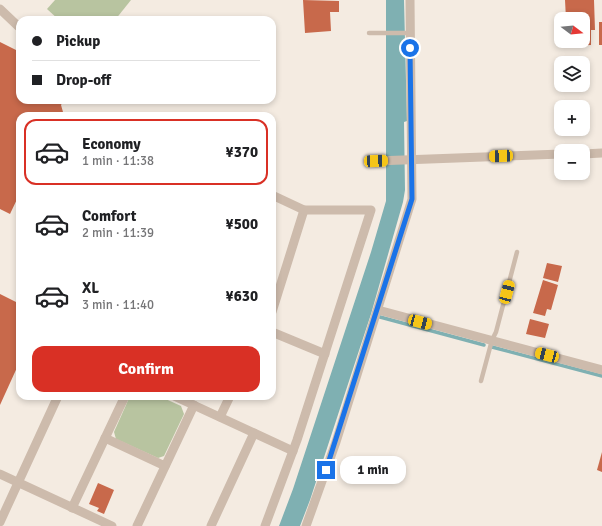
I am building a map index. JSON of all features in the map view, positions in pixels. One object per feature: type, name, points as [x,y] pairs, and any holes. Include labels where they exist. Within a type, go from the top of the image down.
[{"type":"street","points":[[306,526],[336,442],[412,199],[410,0]]},
{"type":"street","points":[[0,9],[16,24]]},
{"type":"street","points":[[590,154],[602,153]]},
{"type":"street","points":[[376,161],[554,154]]},
{"type":"street","points":[[265,526],[293,451],[371,210],[304,210],[276,197]]},
{"type":"street","points":[[276,299],[304,210]]},
{"type":"street","points":[[378,310],[602,370]]},
{"type":"street","points":[[276,334],[325,354]]},
{"type":"street","points":[[0,522],[56,400]]},
{"type":"street","points":[[72,508],[123,400]]},
{"type":"street","points":[[183,400],[293,451]]},
{"type":"street","points":[[220,417],[228,400]]},
{"type":"street","points":[[137,526],[194,405]]},
{"type":"street","points":[[211,526],[254,433]]},
{"type":"street","points":[[105,438],[165,466]]},
{"type":"street","points":[[0,474],[112,526]]},
{"type":"lane","points":[[369,33],[410,33]]},
{"type":"lane","points":[[481,381],[492,340],[496,332],[517,252]]},
{"type":"green space","points":[[55,0],[131,0],[118,16],[55,16],[47,9]]},
{"type":"green space","points":[[128,400],[168,400],[181,406],[184,414],[164,456],[158,458],[116,439],[114,432]]},
{"type":"water","points":[[386,0],[404,0],[407,121],[404,122],[405,190],[403,202],[371,314],[310,500],[300,526],[279,526],[293,489],[371,252],[386,201]]},
{"type":"building","points":[[303,0],[339,1],[339,12],[330,12],[331,31],[305,33]]},
{"type":"building","points":[[565,0],[594,0],[595,30],[591,30],[591,45],[590,12],[566,12]]},
{"type":"building","points":[[599,22],[602,22],[602,45],[599,45]]},
{"type":"building","points":[[0,42],[16,50],[16,104],[62,104],[63,112],[16,112],[16,201],[10,214],[0,209]]},
{"type":"building","points":[[547,263],[562,266],[558,282],[543,278]]},
{"type":"building","points":[[543,280],[558,285],[551,310],[547,309],[545,316],[533,313]]},
{"type":"building","points":[[0,294],[16,302],[16,370],[0,405]]},
{"type":"building","points":[[530,319],[549,324],[545,338],[526,334]]},
{"type":"building","points":[[602,452],[602,472],[597,470]]},
{"type":"building","points":[[98,483],[114,490],[104,514],[97,511],[99,508],[89,504]]},
{"type":"waterway","points":[[380,317],[484,345]]},
{"type":"waterway","points":[[492,347],[602,376]]},
{"type":"route","points":[[326,470],[341,427],[412,199],[410,48]]}]
